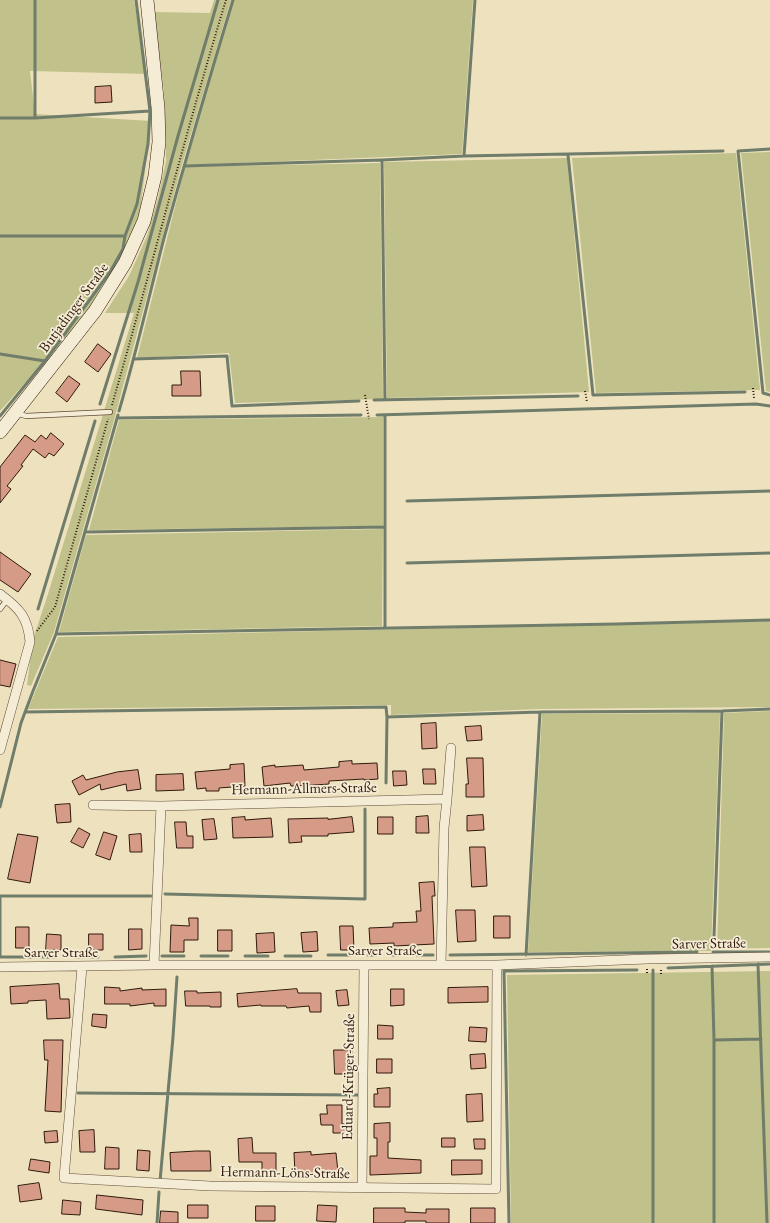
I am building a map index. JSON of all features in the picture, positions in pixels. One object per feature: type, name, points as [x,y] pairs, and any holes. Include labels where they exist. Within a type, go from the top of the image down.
[{"type":"main road","name":"Butjadinger Straße","points":[[0,432],[99,305],[125,263],[144,221],[155,176],[159,142],[158,108],[147,0]]},
{"type":"street","points":[[0,750],[30,642],[28,626],[20,612],[4,597]]},
{"type":"street","points":[[441,965],[444,828],[451,748]]},
{"type":"street","name":"Hermann-Allmers-Straße","points":[[93,805],[162,806],[447,799]]},
{"type":"street","points":[[154,965],[162,806]]},
{"type":"street","name":"Sarver Straße","points":[[0,967],[154,965],[497,965],[647,959],[770,957]]},
{"type":"street","name":"Hermann-Löns-Straße","points":[[82,967],[64,1178],[210,1186],[496,1189],[497,965]]},
{"type":"street","name":"Eduard-Krüger-Straße","points":[[362,1188],[364,966]]},
{"type":"lane","points":[[15,412],[26,416],[110,412]]},
{"type":"lane","points":[[0,608],[4,597]]},
{"type":"path","points":[[29,633],[37,632],[55,607],[139,311],[203,77],[226,0]]},
{"type":"path","points":[[753,388],[754,398]]},
{"type":"path","points":[[585,391],[586,402]]},
{"type":"path","points":[[365,395],[369,419]]},
{"type":"green space","points":[[0,0],[134,0],[147,74],[30,71],[35,114],[151,121],[139,221],[84,317],[0,411]]},
{"type":"green space","points":[[214,0],[231,0],[181,168],[114,420],[54,632],[31,686],[27,685],[33,639],[134,313],[105,313],[129,276],[147,236],[158,198],[166,161],[164,92],[153,12],[210,13]]},
{"type":"green space","points":[[234,0],[473,0],[462,154],[185,165]]},
{"type":"green space","points":[[770,152],[770,392],[766,391],[741,153]]},
{"type":"green space","points":[[736,153],[760,390],[596,393],[572,158]]},
{"type":"green space","points":[[567,158],[589,392],[387,398],[384,162]]},
{"type":"green space","points":[[380,163],[383,399],[235,403],[229,353],[137,358],[185,167]]},
{"type":"green space","points":[[383,417],[383,526],[89,530],[119,420]]},
{"type":"green space","points":[[383,529],[382,626],[59,632],[86,535]]},
{"type":"green space","points":[[770,621],[770,707],[539,709],[391,715],[391,705],[28,709],[58,637]]},
{"type":"green space","points":[[770,711],[770,948],[717,949],[724,713]]},
{"type":"green space","points":[[720,713],[711,951],[528,952],[542,714]]},
{"type":"green space","points":[[770,971],[770,1223],[511,1223],[507,975]]},
{"type":"building","points":[[111,86],[112,102],[95,103],[95,87]]},
{"type":"building","points":[[98,344],[111,354],[98,372],[85,362]]},
{"type":"building","points":[[181,371],[200,371],[201,396],[172,396],[172,385],[181,385]]},
{"type":"building","points":[[69,376],[80,384],[67,402],[56,393]]},
{"type":"building","points":[[51,433],[64,444],[54,456],[49,453],[45,458],[33,449],[21,465],[23,466],[7,486],[11,489],[0,503],[0,467],[25,435],[35,442],[41,435],[46,439]]},
{"type":"building","points":[[0,552],[31,574],[18,592],[0,580]]},
{"type":"building","points":[[0,660],[16,664],[10,687],[0,685]]},
{"type":"building","points":[[436,723],[437,748],[422,749],[421,724]]},
{"type":"building","points":[[481,726],[482,740],[467,741],[465,727]]},
{"type":"building","points":[[467,758],[483,758],[484,797],[466,797],[466,784],[468,784]]},
{"type":"building","points":[[352,761],[352,764],[377,763],[378,779],[329,781],[329,784],[315,785],[291,786],[290,783],[264,786],[262,767],[275,765],[275,767],[303,765],[304,770],[339,767],[339,762]]},
{"type":"building","points":[[244,764],[245,786],[219,788],[219,791],[206,791],[206,788],[197,789],[195,772],[230,769],[230,765]]},
{"type":"building","points":[[423,769],[435,769],[436,784],[424,784]]},
{"type":"building","points":[[138,770],[141,789],[127,791],[126,784],[101,790],[100,784],[79,795],[72,781],[83,775],[86,780],[117,772]]},
{"type":"building","points":[[393,771],[406,771],[407,785],[394,786]]},
{"type":"building","points":[[183,774],[184,790],[156,791],[156,775]]},
{"type":"building","points":[[70,804],[71,822],[57,823],[55,805]]},
{"type":"building","points":[[483,815],[484,830],[467,831],[467,816]]},
{"type":"building","points":[[428,816],[429,833],[416,833],[416,817]]},
{"type":"building","points":[[245,817],[245,820],[271,818],[273,837],[233,838],[232,818]]},
{"type":"building","points":[[352,817],[354,832],[328,834],[328,836],[301,836],[302,842],[289,843],[288,819],[328,819]]},
{"type":"building","points":[[378,817],[393,817],[393,834],[378,834]]},
{"type":"building","points":[[214,819],[217,839],[204,840],[202,820]]},
{"type":"building","points":[[175,822],[186,822],[187,836],[193,836],[193,848],[177,848]]},
{"type":"building","points":[[79,828],[90,834],[83,848],[71,842]]},
{"type":"building","points":[[104,832],[117,836],[110,860],[96,855]]},
{"type":"building","points":[[18,834],[38,837],[30,883],[8,879]]},
{"type":"building","points":[[141,834],[142,852],[130,852],[129,835]]},
{"type":"building","points":[[470,847],[485,847],[487,886],[472,887]]},
{"type":"building","points":[[434,882],[435,896],[432,896],[434,944],[394,946],[394,943],[370,944],[369,928],[393,927],[393,923],[417,922],[416,911],[421,911],[419,883]]},
{"type":"building","points":[[456,910],[475,910],[476,941],[458,942]]},
{"type":"building","points":[[494,916],[510,916],[510,938],[494,938]]},
{"type":"building","points":[[189,918],[198,918],[198,940],[184,940],[184,952],[170,952],[171,925],[189,926]]},
{"type":"building","points":[[340,926],[353,926],[354,950],[341,950]]},
{"type":"building","points":[[16,927],[29,927],[29,948],[16,948]]},
{"type":"building","points":[[129,929],[142,929],[142,949],[129,950]]},
{"type":"building","points":[[218,930],[232,930],[232,951],[218,951]]},
{"type":"building","points":[[317,932],[318,951],[303,952],[301,933]]},
{"type":"building","points":[[274,933],[275,952],[257,953],[256,934]]},
{"type":"building","points":[[47,934],[61,935],[61,950],[46,950]]},
{"type":"building","points":[[89,934],[103,934],[103,950],[89,950]]},
{"type":"building","points":[[59,984],[60,999],[69,999],[70,1018],[47,1019],[46,1000],[11,1004],[10,987]]},
{"type":"building","points":[[105,987],[120,988],[120,991],[142,988],[142,990],[166,989],[166,1006],[154,1006],[154,1003],[130,1006],[130,1004],[105,1004]]},
{"type":"building","points":[[488,987],[488,1002],[448,1003],[448,988]]},
{"type":"building","points":[[297,989],[298,993],[321,993],[321,1012],[310,1012],[309,1006],[287,1008],[286,1006],[261,1005],[238,1007],[237,994]]},
{"type":"building","points":[[391,989],[404,989],[404,1005],[391,1006]]},
{"type":"building","points":[[347,990],[349,1005],[338,1006],[336,991]]},
{"type":"building","points":[[185,991],[197,991],[197,993],[221,992],[221,1007],[186,1006]]},
{"type":"building","points":[[93,1014],[107,1015],[106,1028],[92,1026]]},
{"type":"building","points":[[378,1025],[393,1026],[393,1039],[378,1039]]},
{"type":"building","points":[[470,1027],[487,1028],[486,1042],[469,1041]]},
{"type":"building","points":[[44,1040],[63,1040],[61,1112],[45,1111],[48,1060],[45,1060]]},
{"type":"building","points":[[334,1050],[352,1050],[352,1074],[335,1074]]},
{"type":"building","points":[[485,1054],[486,1068],[471,1069],[470,1055]]},
{"type":"building","points":[[377,1059],[392,1059],[392,1073],[377,1073]]},
{"type":"building","points":[[390,1088],[390,1107],[374,1107],[374,1094],[378,1094],[377,1089]]},
{"type":"building","points":[[482,1094],[483,1121],[467,1122],[466,1095]]},
{"type":"building","points":[[327,1105],[342,1105],[342,1124],[345,1124],[345,1133],[333,1133],[333,1125],[321,1125],[320,1114],[327,1114]]},
{"type":"building","points":[[390,1123],[388,1158],[421,1160],[421,1173],[370,1175],[370,1156],[377,1156],[377,1138],[374,1138],[374,1124]]},
{"type":"building","points":[[94,1130],[95,1152],[80,1152],[79,1131]]},
{"type":"building","points":[[57,1131],[58,1142],[45,1143],[44,1132]]},
{"type":"building","points":[[252,1138],[253,1153],[276,1153],[276,1172],[262,1172],[262,1162],[239,1162],[238,1139]]},
{"type":"building","points":[[442,1138],[455,1138],[455,1147],[442,1147]]},
{"type":"building","points":[[474,1139],[485,1139],[485,1149],[475,1149]]},
{"type":"building","points":[[106,1147],[119,1148],[119,1169],[105,1169]]},
{"type":"building","points":[[138,1150],[150,1151],[149,1171],[137,1170]]},
{"type":"building","points":[[210,1151],[211,1171],[171,1171],[170,1153]]},
{"type":"building","points":[[311,1152],[311,1155],[336,1153],[338,1172],[295,1174],[294,1153]]},
{"type":"building","points":[[31,1159],[50,1162],[49,1173],[29,1170]]},
{"type":"building","points":[[452,1160],[482,1160],[482,1174],[452,1175]]},
{"type":"building","points":[[39,1183],[42,1199],[20,1202],[18,1186]]},
{"type":"building","points":[[97,1195],[143,1200],[142,1215],[96,1209]]},
{"type":"building","points":[[63,1200],[81,1202],[80,1215],[62,1214]]},
{"type":"building","points":[[188,1205],[208,1205],[208,1218],[188,1218]]},
{"type":"building","points":[[318,1205],[337,1206],[336,1222],[317,1221]]},
{"type":"building","points":[[256,1206],[275,1206],[275,1221],[256,1221]]},
{"type":"building","points":[[374,1208],[405,1208],[405,1212],[426,1213],[426,1209],[449,1209],[449,1223],[405,1221],[405,1223],[374,1223]]},
{"type":"building","points":[[471,1208],[495,1208],[495,1223],[471,1223]]},
{"type":"building","points":[[161,1211],[178,1212],[178,1223],[160,1223]]},
{"type":"waterway","points":[[35,0],[35,118]]},
{"type":"waterway","points":[[0,416],[45,361],[110,272],[123,249],[125,236],[137,204],[148,144],[150,111],[136,0]]},
{"type":"waterway","points":[[100,404],[138,282],[178,136],[218,0]]},
{"type":"waterway","points":[[119,411],[172,208],[233,0]]},
{"type":"waterway","points":[[464,156],[475,0]]},
{"type":"waterway","points":[[0,118],[35,118],[150,111]]},
{"type":"waterway","points":[[770,149],[738,151],[763,393],[770,395]]},
{"type":"waterway","points":[[184,166],[464,156],[723,151]]},
{"type":"waterway","points":[[568,155],[593,395],[745,392]]},
{"type":"waterway","points":[[382,160],[385,400]]},
{"type":"waterway","points":[[0,236],[125,236]]},
{"type":"waterway","points":[[0,354],[45,361]]},
{"type":"waterway","points":[[134,359],[227,356],[232,406],[359,401]]},
{"type":"waterway","points":[[374,400],[578,396]]},
{"type":"waterway","points":[[377,415],[756,404],[770,406]]},
{"type":"waterway","points":[[0,807],[21,723],[56,634],[118,415]]},
{"type":"waterway","points":[[117,418],[361,415]]},
{"type":"waterway","points":[[385,415],[385,627]]},
{"type":"waterway","points":[[38,609],[95,421]]},
{"type":"waterway","points":[[407,501],[770,491]]},
{"type":"waterway","points":[[86,532],[385,527]]},
{"type":"waterway","points":[[407,563],[770,553]]},
{"type":"waterway","points":[[56,634],[770,620]]},
{"type":"waterway","points":[[25,712],[386,707],[387,717],[540,712],[722,711],[770,709]]},
{"type":"waterway","points":[[714,936],[722,711]]},
{"type":"waterway","points":[[526,955],[540,712]]},
{"type":"waterway","points":[[386,783],[387,717]]},
{"type":"waterway","points":[[165,894],[365,899],[365,809]]},
{"type":"waterway","points":[[57,957],[0,957],[0,896],[151,896]]},
{"type":"waterway","points":[[450,955],[697,952]]},
{"type":"waterway","points":[[713,952],[770,952]]},
{"type":"waterway","points":[[328,955],[351,955]]},
{"type":"waterway","points":[[368,955],[376,955]]},
{"type":"waterway","points":[[393,955],[400,955]]},
{"type":"waterway","points":[[417,955],[433,955]]},
{"type":"waterway","points":[[115,957],[146,956]]},
{"type":"waterway","points":[[162,956],[184,956]]},
{"type":"waterway","points":[[201,956],[228,956]]},
{"type":"waterway","points":[[245,956],[268,956]]},
{"type":"waterway","points":[[285,956],[311,956]]},
{"type":"waterway","points":[[74,957],[98,957]]},
{"type":"waterway","points":[[758,964],[767,1223]]},
{"type":"waterway","points":[[668,968],[770,964]]},
{"type":"waterway","points":[[712,966],[714,1040],[714,1223]]},
{"type":"waterway","points":[[509,1223],[504,971],[637,970]]},
{"type":"waterway","points":[[653,970],[653,1223]]},
{"type":"waterway","points":[[160,1181],[177,977]]},
{"type":"waterway","points":[[714,1040],[761,1039]]},
{"type":"waterway","points":[[78,1093],[358,1095]]},
{"type":"waterway","points":[[157,1223],[159,1192]]}]
